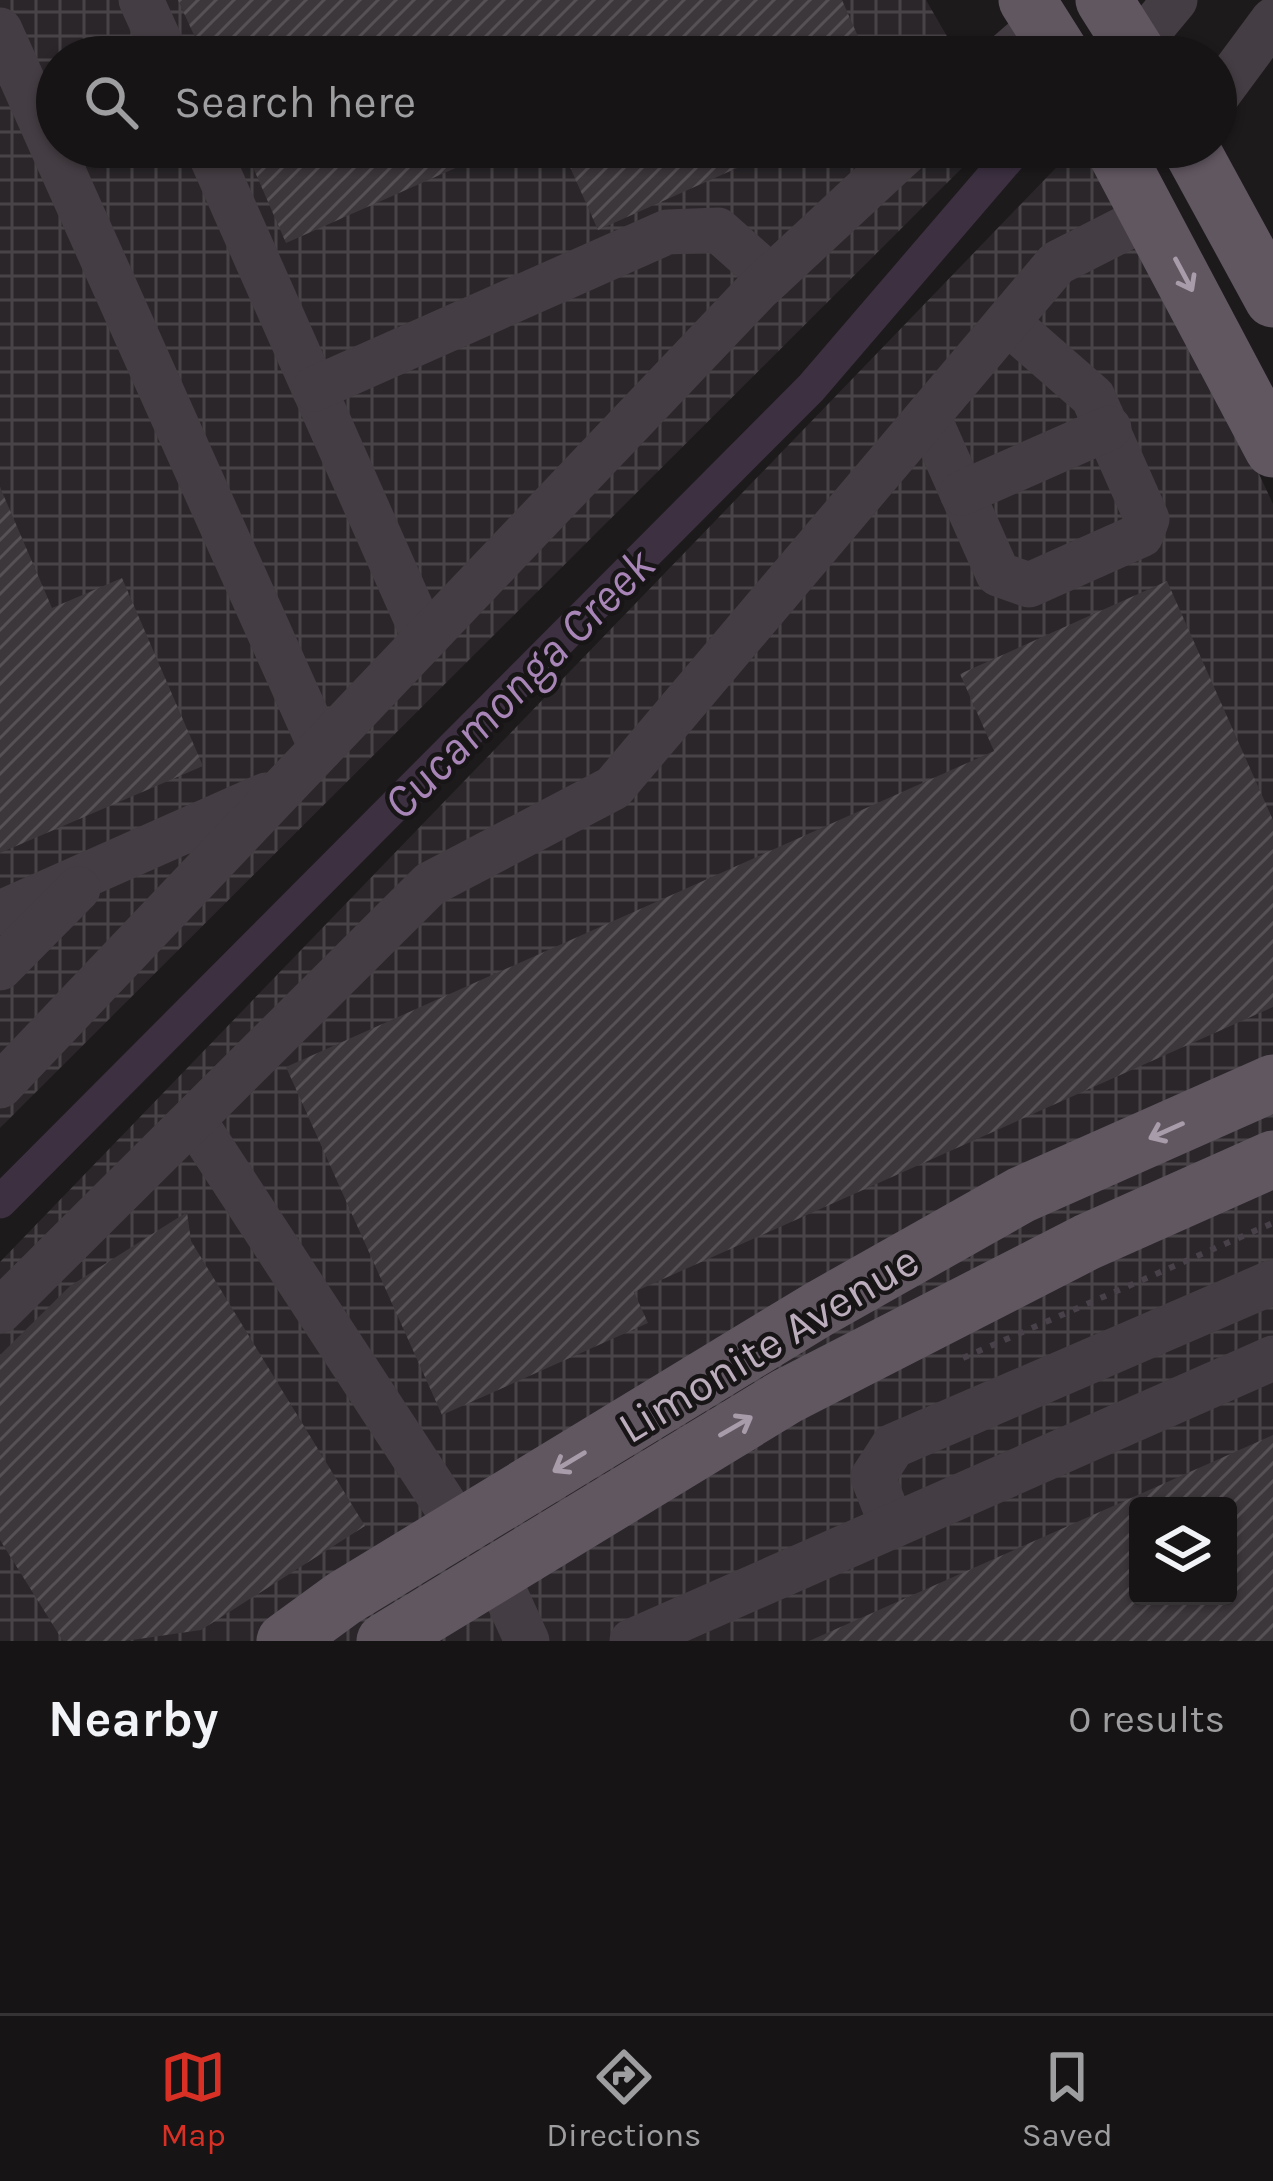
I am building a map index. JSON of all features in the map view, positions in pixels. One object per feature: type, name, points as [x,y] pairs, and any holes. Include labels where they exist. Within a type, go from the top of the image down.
[{"type":"main road","points":[[1104,0],[1128,36]]},
{"type":"main road","points":[[1125,168],[1273,449]]},
{"type":"main road","points":[[1201,168],[1273,299]]},
{"type":"main road","name":"Limonite Avenue","points":[[285,1641],[819,1309],[1021,1196],[1273,1083]]},
{"type":"main road","name":"Limonite Avenue","points":[[385,1641],[787,1396],[1087,1242],[1273,1159]]},
{"type":"lane","points":[[141,0],[157,36]]},
{"type":"lane","points":[[1149,36],[1175,0]]},
{"type":"lane","points":[[1237,69],[1273,20]]},
{"type":"lane","points":[[0,30],[36,111]]},
{"type":"lane","points":[[62,168],[321,748]]},
{"type":"lane","points":[[215,168],[425,640]]},
{"type":"lane","points":[[0,1086],[771,278],[888,168]]},
{"type":"lane","points":[[0,1311],[430,884],[613,788],[1057,263],[1151,215]]},
{"type":"lane","points":[[314,389],[667,232],[718,230],[771,278]]},
{"type":"lane","points":[[929,418],[998,574],[1029,585],[1142,535],[1147,519],[1093,397],[1007,322]]},
{"type":"lane","points":[[962,493],[1109,428]]},
{"type":"lane","points":[[0,913],[284,788]]},
{"type":"lane","points":[[0,968],[96,871]]},
{"type":"lane","points":[[195,1122],[460,1528]]},
{"type":"lane","points":[[892,1526],[872,1477],[893,1447],[1273,1282]]},
{"type":"lane","points":[[632,1641],[1273,1358]]},
{"type":"lane","points":[[496,1574],[526,1641]]},
{"type":"path","points":[[959,1360],[1273,1223]]},
{"type":"shaded area","points":[[0,0],[926,0],[947,36],[36,36],[36,168],[962,168],[0,1128]]},
{"type":"shaded area","points":[[1056,168],[1116,168],[1273,504],[1273,1641],[0,1641],[0,1262]]},
{"type":"building","points":[[178,0],[842,0],[858,36],[194,36]]},
{"type":"building","points":[[253,168],[456,168],[286,243]]},
{"type":"building","points":[[570,168],[737,168],[598,230]]},
{"type":"building","points":[[0,487],[52,608],[122,578],[203,766],[0,853]]},
{"type":"building","points":[[1167,581],[1273,820],[1273,1007],[634,1292],[648,1323],[442,1415],[286,1067],[994,751],[960,674]]},
{"type":"building","points":[[187,1212],[191,1241],[365,1526],[201,1630],[125,1641],[63,1641],[0,1540],[0,1355],[70,1286]]},
{"type":"building","points":[[1273,1435],[1273,1641],[809,1641],[1129,1499],[1129,1605],[1237,1605],[1237,1497],[1133,1497]]},
{"type":"waterway","name":"Cucamonga Creek","points":[[0,1202],[811,388],[1000,168]]}]
